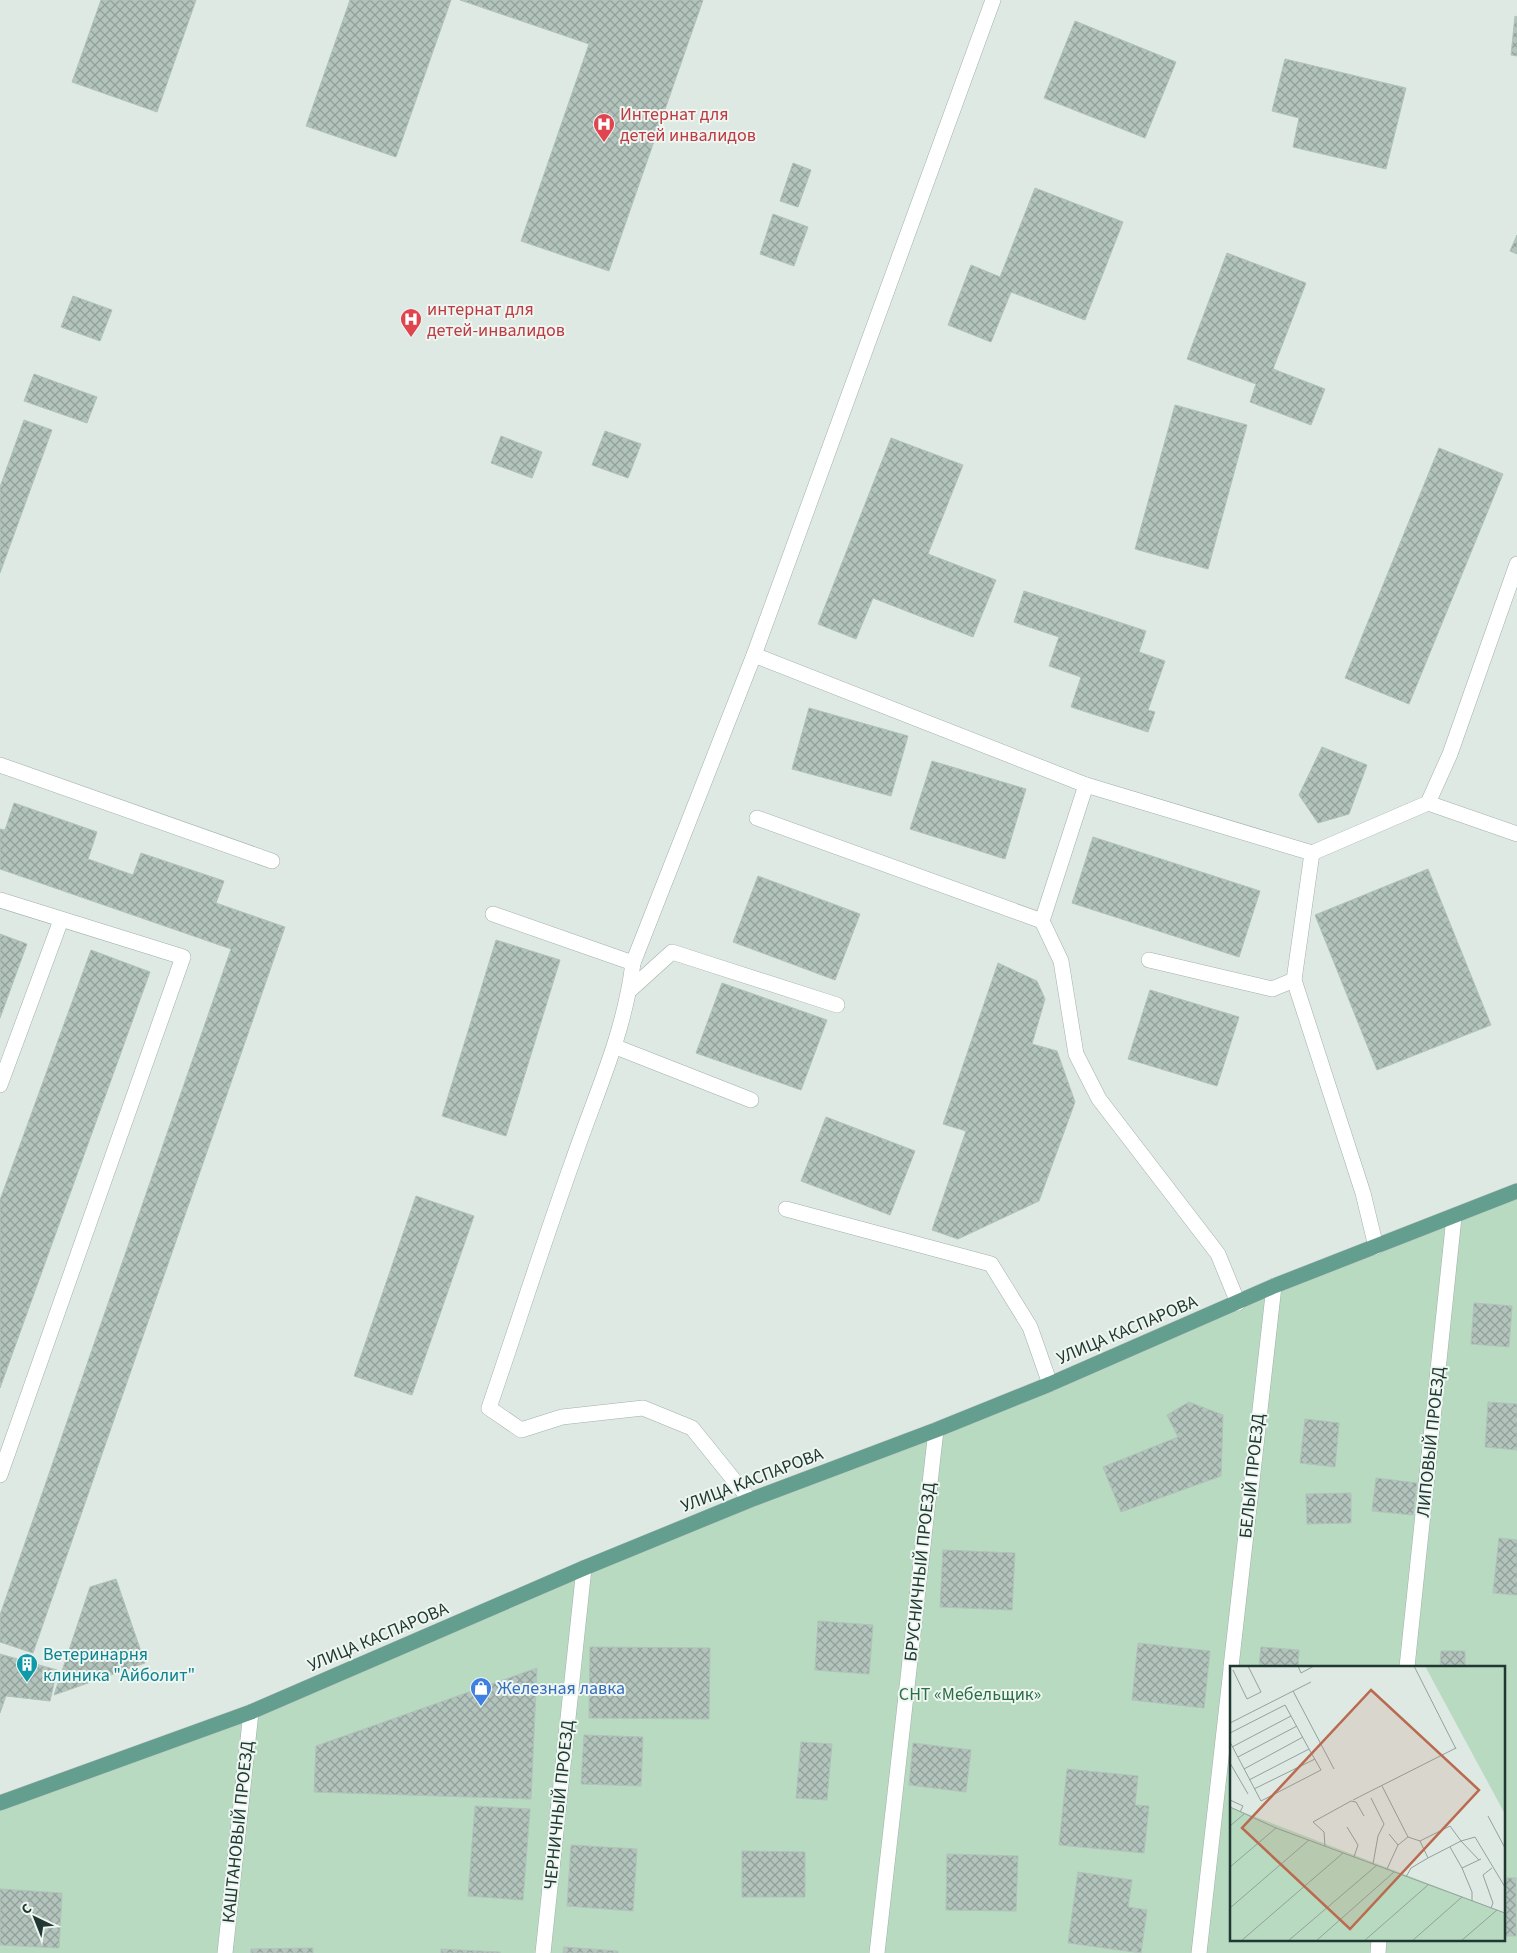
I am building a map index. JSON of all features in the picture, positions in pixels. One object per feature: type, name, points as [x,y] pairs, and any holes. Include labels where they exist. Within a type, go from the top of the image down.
[{"type":"main road","name":"УЛИЦА КАСПАРОВА","points":[[0,1803],[251,1712],[584,1568],[750,1500],[936,1430],[1050,1384],[1274,1286],[1517,1191]]},
{"type":"street","points":[[750,1500],[692,1428],[643,1408],[562,1416],[521,1430],[489,1408],[572,1161],[616,1047],[630,990],[633,963],[754,655],[993,0]]},
{"type":"street","points":[[754,655],[1086,785],[1312,853],[1428,803],[1450,754],[1517,564]]},
{"type":"street","points":[[0,765],[272,861]]},
{"type":"street","points":[[1086,785],[1042,921],[1061,961],[1076,1054],[1099,1098],[1218,1254],[1238,1303]]},
{"type":"street","points":[[1428,803],[1517,834]]},
{"type":"street","points":[[757,818],[1042,921]]},
{"type":"street","points":[[1312,853],[1294,980],[1363,1193],[1376,1247]]},
{"type":"street","points":[[0,900],[183,957],[0,1475]]},
{"type":"street","points":[[493,914],[633,963]]},
{"type":"street","points":[[0,1085],[61,920]]},
{"type":"street","points":[[630,990],[672,952],[837,1005]]},
{"type":"street","points":[[1149,960],[1272,989],[1294,980]]},
{"type":"street","points":[[616,1047],[751,1100]]},
{"type":"street","points":[[786,1209],[991,1264],[1030,1327],[1050,1384]]},
{"type":"street","name":"ЛИПОВЫЙ ПРОЕЗД","points":[[1408,1666],[1454,1217]]},
{"type":"street","name":"БЕЛЫЙ ПРОЕЗД","points":[[1231,1666],[1274,1286]]},
{"type":"street","name":"БРУСНИЧНЫЙ ПРОЕЗД","points":[[877,1953],[936,1430]]},
{"type":"street","name":"ЧЕРНИЧНЫЙ ПРОЕЗД","points":[[543,1953],[584,1568]]},
{"type":"street","name":"БЕЛЫЙ ПРОЕЗД","points":[[1199,1953],[1230,1677]]},
{"type":"street","name":"КАШТАНОВЫЙ ПРОЕЗД","points":[[225,1953],[251,1712]]},
{"type":"street","points":[[1378,1953],[1379,1940]]},
{"type":"green space","name":"СНТ «Мебельщик»","points":[[1517,1191],[1517,1953],[0,1953],[0,1803],[251,1712]]},
{"type":"building","points":[[101,0],[196,0],[157,112],[72,82]]},
{"type":"building","points":[[350,0],[451,0],[396,157],[306,126]]},
{"type":"building","name":"Интернат для детей инвалидов","points":[[460,0],[703,0],[609,271],[521,241],[589,44]]},
{"type":"building","points":[[1515,16],[1517,17],[1517,56],[1511,55]]},
{"type":"building","points":[[1075,21],[1176,62],[1145,138],[1044,98]]},
{"type":"building","points":[[1285,59],[1406,88],[1386,169],[1293,147],[1299,118],[1272,111]]},
{"type":"building","points":[[793,163],[811,170],[798,207],[780,201]]},
{"type":"building","points":[[1035,188],[1123,222],[1085,320],[1011,292],[991,342],[948,325],[971,265],[1000,277]]},
{"type":"building","points":[[773,214],[808,227],[794,266],[760,254]]},
{"type":"building","points":[[1517,235],[1517,254],[1510,251]]},
{"type":"building","points":[[1227,253],[1306,283],[1273,369],[1325,389],[1311,425],[1250,402],[1256,384],[1187,359]]},
{"type":"building","points":[[73,296],[112,310],[100,341],[61,327]]},
{"type":"building","points":[[34,374],[97,397],[87,423],[24,401]]},
{"type":"building","points":[[1175,405],[1247,425],[1208,569],[1135,549]]},
{"type":"building","points":[[24,420],[52,430],[0,573],[0,487]]},
{"type":"building","points":[[605,431],[641,444],[628,478],[592,465]]},
{"type":"building","points":[[501,436],[542,452],[532,478],[491,463]]},
{"type":"building","points":[[891,438],[963,465],[928,554],[996,580],[973,637],[873,598],[856,639],[818,624]]},
{"type":"building","points":[[1439,448],[1503,474],[1409,704],[1345,678]]},
{"type":"building","points":[[1024,591],[1146,631],[1139,652],[1165,661],[1148,710],[1155,712],[1148,732],[1071,707],[1081,677],[1049,666],[1059,637],[1014,622]]},
{"type":"building","points":[[809,708],[908,736],[891,796],[792,769]]},
{"type":"building","points":[[1322,747],[1367,765],[1349,814],[1318,823],[1299,795]]},
{"type":"building","points":[[932,761],[1026,789],[1005,859],[910,829]]},
{"type":"building","points":[[14,803],[97,832],[88,859],[133,875],[141,853],[224,881],[216,903],[285,927],[33,1653],[0,1642],[0,1615],[231,949],[0,869],[0,829],[5,830]]},
{"type":"building","points":[[1093,837],[1260,891],[1239,957],[1072,903]]},
{"type":"building","points":[[1428,869],[1491,1025],[1377,1070],[1315,915]]},
{"type":"building","points":[[758,876],[860,914],[835,980],[733,942]]},
{"type":"building","points":[[0,934],[27,944],[0,1018]]},
{"type":"building","points":[[496,940],[560,960],[506,1136],[442,1116]]},
{"type":"building","points":[[91,950],[150,972],[0,1388],[0,1200]]},
{"type":"building","points":[[998,963],[1037,981],[1045,999],[1032,1044],[1057,1051],[1075,1102],[1039,1201],[958,1239],[932,1230],[966,1131],[943,1124]]},
{"type":"building","points":[[722,983],[827,1020],[801,1090],[696,1053]]},
{"type":"building","points":[[1150,990],[1239,1017],[1217,1086],[1128,1059]]},
{"type":"building","points":[[826,1117],[915,1151],[890,1215],[801,1181]]},
{"type":"building","points":[[416,1196],[474,1216],[412,1395],[354,1376]]},
{"type":"building","points":[[1474,1303],[1512,1306],[1509,1347],[1471,1344]]},
{"type":"building","points":[[1189,1402],[1223,1415],[1221,1476],[1121,1512],[1103,1467],[1178,1437],[1167,1415]]},
{"type":"building","points":[[1488,1402],[1517,1404],[1517,1450],[1485,1447]]},
{"type":"building","points":[[1305,1419],[1339,1423],[1335,1467],[1300,1463]]},
{"type":"building","points":[[1376,1478],[1417,1483],[1413,1515],[1372,1511]]},
{"type":"building","points":[[1351,1493],[1351,1523],[1307,1524],[1306,1494]]},
{"type":"building","points":[[1499,1538],[1517,1540],[1517,1595],[1493,1593]]},
{"type":"building","points":[[943,1550],[1015,1553],[1012,1610],[940,1607]]},
{"type":"building","points":[[116,1579],[145,1663],[54,1695],[90,1587]]},
{"type":"building","points":[[818,1621],[873,1625],[869,1674],[815,1670]]},
{"type":"building","points":[[1138,1643],[1210,1651],[1204,1708],[1132,1700]]},
{"type":"building","points":[[590,1647],[710,1648],[709,1719],[589,1718]]},
{"type":"building","points":[[1261,1647],[1299,1650],[1298,1666],[1259,1666]]},
{"type":"building","points":[[1441,1651],[1465,1651],[1465,1666],[1440,1666]]},
{"type":"building","name":"Ветеринарня клиника \"Айболит\"","points":[[0,1654],[57,1670],[50,1701],[6,1696],[0,1713]]},
{"type":"building","name":"Железная лавка","points":[[537,1668],[531,1799],[314,1792],[316,1746]]},
{"type":"building","points":[[584,1735],[643,1737],[641,1786],[581,1784]]},
{"type":"building","points":[[801,1742],[832,1744],[827,1800],[796,1798]]},
{"type":"building","points":[[913,1743],[971,1750],[966,1792],[909,1785]]},
{"type":"building","points":[[1067,1769],[1138,1776],[1135,1805],[1149,1806],[1144,1853],[1059,1845]]},
{"type":"building","points":[[475,1806],[530,1809],[523,1900],[468,1896]]},
{"type":"building","points":[[571,1845],[637,1849],[633,1911],[567,1906]]},
{"type":"building","points":[[742,1851],[805,1852],[805,1897],[742,1897]]},
{"type":"building","points":[[947,1854],[1018,1856],[1016,1911],[946,1910]]},
{"type":"building","points":[[1078,1872],[1132,1880],[1128,1907],[1147,1910],[1141,1953],[1068,1943]]},
{"type":"building","points":[[1504,1878],[1516,1878],[1516,1936],[1504,1936]]},
{"type":"building","points":[[0,1889],[62,1893],[59,1948],[0,1945]]},
{"type":"building","points":[[564,1947],[618,1951],[618,1953],[563,1953]]},
{"type":"building","points":[[313,1948],[313,1953],[251,1953],[251,1949]]},
{"type":"building","points":[[441,1949],[500,1952],[500,1953],[441,1953]]},
{"type":"place","name":"Интернат для детей инвалидов","points":[[604,143]]},
{"type":"place","name":"интернат для детей-инвалидов","points":[[411,338]]},
{"type":"place","name":"Ветеринарня клиника \"Айболит\"","points":[[27,1683]]},
{"type":"place","name":"Железная лавка","points":[[481,1707]]}]
